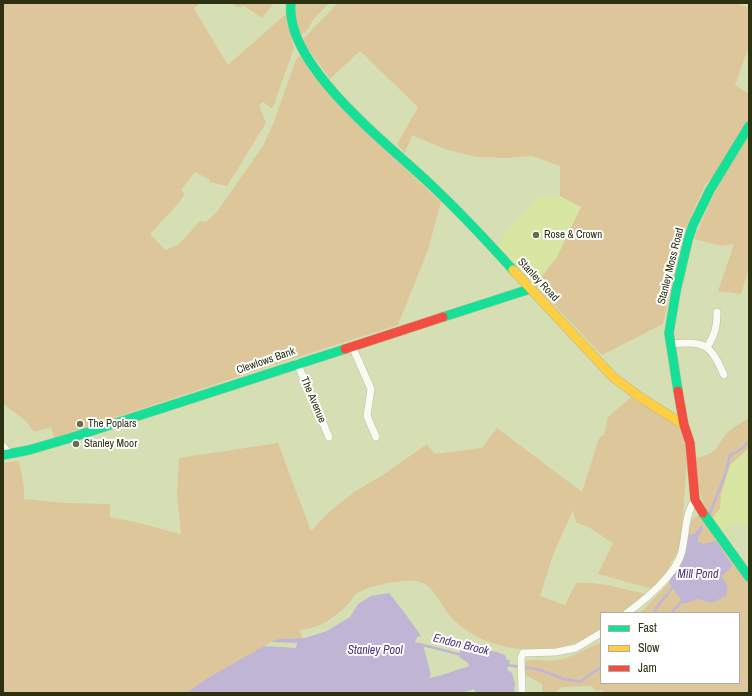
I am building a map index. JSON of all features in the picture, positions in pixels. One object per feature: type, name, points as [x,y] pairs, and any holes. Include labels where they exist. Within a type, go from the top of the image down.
[{"type":"street","name":"Stanley Road","points":[[292,3],[290,14],[305,54],[337,95],[445,198],[614,377],[640,397],[684,425]]},
{"type":"street","name":"Stanley Moss Road","points":[[684,425],[669,334],[676,291],[688,240],[710,190],[749,126]]},
{"type":"street","name":"Clewlows Bank","points":[[3,446],[7,454],[70,438],[297,363],[530,289]]},
{"type":"street","points":[[707,347],[715,336],[717,312]]},
{"type":"street","points":[[671,344],[697,343],[707,347],[714,354],[724,375]]},
{"type":"street","points":[[352,346],[371,390],[367,416],[376,437]]},
{"type":"street","name":"The Avenue","points":[[297,363],[329,437]]},
{"type":"street","points":[[684,425],[690,442],[695,500],[710,524],[749,577]]},
{"type":"street","points":[[628,612],[649,596],[667,578],[682,553],[689,508],[695,500]]},
{"type":"street","points":[[522,693],[521,662],[523,653],[556,652],[576,648],[600,634]]},
{"type":"shaded area","points":[[3,3],[200,3],[194,9],[228,65],[286,14],[294,48],[273,107],[271,108],[263,102],[259,105],[266,123],[227,186],[210,182],[209,179],[195,172],[181,190],[185,194],[178,204],[150,234],[165,250],[178,245],[200,221],[206,222],[216,213],[263,146],[273,124],[296,60],[299,56],[304,59],[310,71],[343,109],[441,202],[428,250],[398,325],[54,438],[51,427],[34,432],[25,420],[3,404]]},
{"type":"shaded area","points":[[232,3],[274,3],[262,18],[244,6],[237,7]]},
{"type":"shaded area","points":[[296,3],[329,3],[313,20],[306,32],[302,34],[299,32],[296,24]]},
{"type":"shaded area","points":[[338,3],[740,3],[740,5],[749,8],[749,46],[735,85],[749,94],[749,121],[737,137],[713,179],[706,183],[686,227],[663,324],[602,355],[535,285],[557,257],[581,207],[560,196],[560,166],[532,156],[506,158],[477,157],[445,149],[412,135],[405,153],[397,144],[418,107],[360,51],[330,79],[304,43],[304,38]]},
{"type":"shaded area","points":[[749,135],[749,267],[741,294],[718,291],[734,244],[722,246],[694,239],[718,186]]},
{"type":"shaded area","name":"Rose & Crown","points":[[560,196],[582,206],[557,257],[535,285],[497,245],[512,224],[538,198]]},
{"type":"shaded area","points":[[631,397],[679,427],[684,439],[687,459],[681,545],[663,578],[652,589],[598,574],[613,543],[590,528],[576,522],[573,510],[553,555],[540,596],[565,605],[576,583],[594,583],[648,594],[624,612],[600,612],[600,630],[584,639],[565,646],[545,649],[525,649],[504,646],[485,640],[467,631],[452,618],[432,590],[422,582],[401,581],[368,588],[361,591],[355,595],[338,613],[321,625],[300,630],[302,638],[278,639],[271,642],[187,693],[3,693],[3,463],[19,461],[24,487],[24,499],[64,503],[110,504],[110,517],[181,534],[177,495],[179,458],[278,443],[311,531],[328,513],[354,492],[386,473],[427,444],[435,454],[482,448],[497,428],[582,492],[599,438],[604,435],[608,417]]},
{"type":"shaded area","points":[[749,418],[749,448],[730,465],[721,494],[720,508],[712,519],[701,497],[696,458],[710,454],[714,451],[728,432]]},
{"type":"shaded area","points":[[749,448],[749,526],[739,522],[725,527],[722,531],[720,525],[712,519],[720,508],[721,494],[730,465]]},
{"type":"shaded area","points":[[698,516],[704,520],[749,583],[749,693],[603,693],[603,690],[595,691],[592,686],[562,687],[555,693],[543,693],[542,684],[526,675],[524,666],[526,661],[563,659],[600,642],[600,684],[740,684],[740,612],[641,612],[669,583],[684,604],[697,599],[711,603],[728,587],[722,576],[733,566],[698,542],[698,537],[703,530],[702,526],[695,533],[687,536],[690,523],[694,517]]},
{"type":"water","name":"Mill Pond","points":[[702,525],[703,530],[698,537],[698,542],[703,544],[716,541],[733,566],[722,576],[728,587],[726,596],[711,603],[697,599],[684,604],[669,583],[687,536],[695,533]]},
{"type":"water","name":"Stanley Pool","points":[[389,593],[421,636],[417,637],[415,642],[417,645],[423,645],[431,675],[428,678],[469,666],[468,663],[459,657],[460,651],[471,649],[489,650],[505,655],[507,660],[510,660],[507,670],[512,673],[515,684],[514,693],[476,693],[474,689],[461,693],[187,693],[206,679],[264,646],[296,648],[297,643],[271,642],[278,639],[305,638],[327,631],[350,617],[358,604],[371,596]]},
{"type":"waterway","name":"Endon Brook","points":[[709,516],[725,475],[730,455],[742,449],[749,441]]},
{"type":"waterway","points":[[654,612],[674,586]]},
{"type":"waterway","name":"Endon Brook","points":[[672,612],[684,599]]},
{"type":"waterway","name":"Endon Brook","points":[[412,644],[419,644],[462,655]]},
{"type":"waterway","name":"Endon Brook","points":[[506,665],[537,669],[564,679],[576,681],[581,681],[600,668]]},
{"type":"traffic: fast","points":[[291,3],[293,27],[304,52],[321,77],[342,102],[451,204],[513,270]]},
{"type":"traffic: fast","points":[[678,391],[669,333],[676,291],[688,240],[693,225],[710,190],[749,126]]},
{"type":"traffic: fast","points":[[443,317],[530,289]]},
{"type":"traffic: fast","points":[[3,455],[29,450],[70,438],[345,349]]},
{"type":"traffic: fast","points":[[703,513],[749,577]]},
{"type":"traffic: slow","points":[[513,270],[613,377],[640,397],[684,425]]},
{"type":"traffic: jam","points":[[345,349],[443,317]]},
{"type":"traffic: jam","points":[[678,391],[684,425],[690,443],[695,500],[703,513]]},
{"type":"place","name":"Rose & Crown","points":[[536,235]]},
{"type":"place","name":"The Poplars","points":[[80,424]]},
{"type":"place","name":"Stanley Moor","points":[[76,444]]}]
